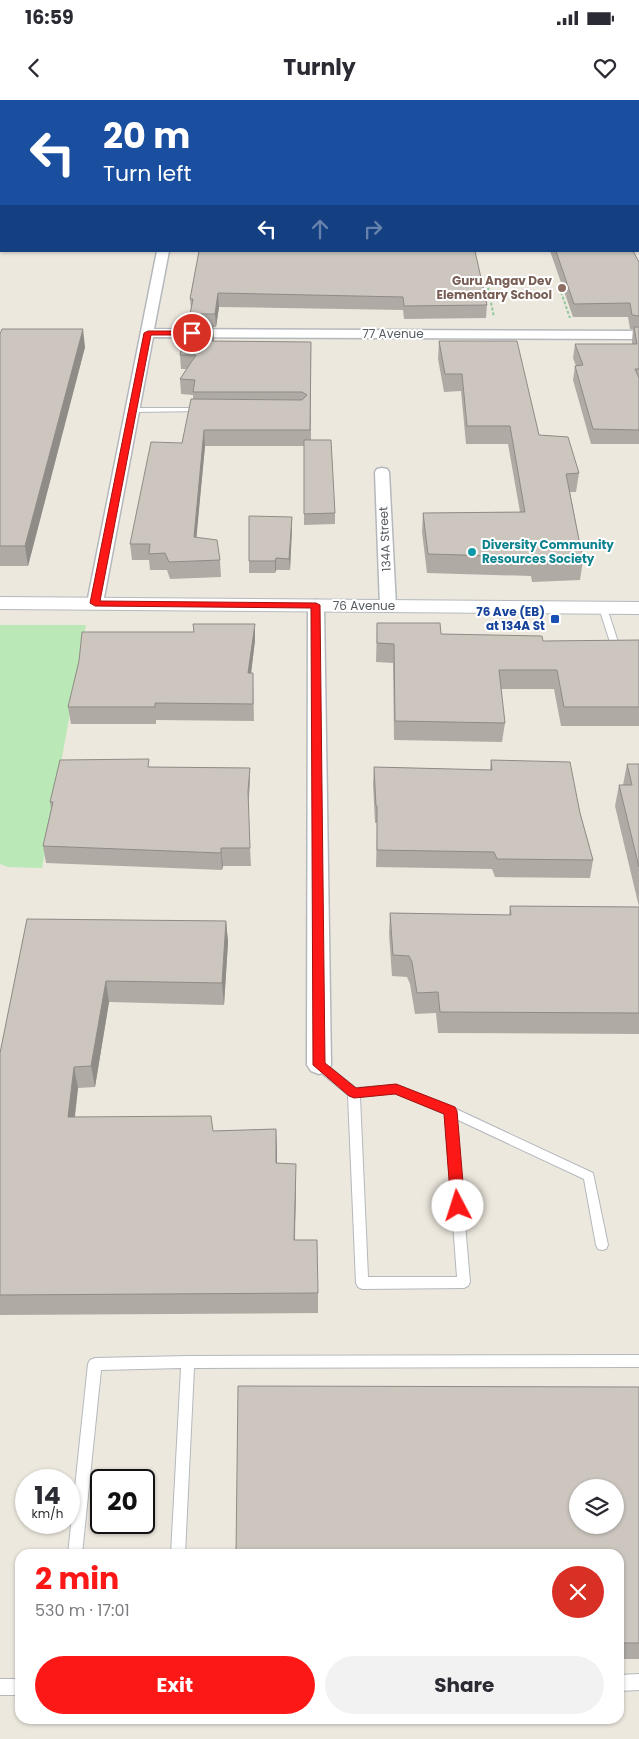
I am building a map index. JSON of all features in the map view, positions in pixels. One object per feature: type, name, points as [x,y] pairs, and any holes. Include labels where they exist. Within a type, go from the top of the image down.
[{"type":"main road","name":"76 Avenue","points":[[0,602],[639,608]]},
{"type":"street","points":[[95,603],[163,252]]},
{"type":"street","name":"77 Avenue","points":[[148,333],[639,335]]},
{"type":"street","name":"134A Street","points":[[382,472],[388,606]]},
{"type":"street","points":[[316,605],[319,1065]]},
{"type":"lane","points":[[133,410],[212,410]]},
{"type":"lane","points":[[604,608],[614,642]]},
{"type":"lane","points":[[319,1065],[354,1093],[396,1089],[450,1111],[589,1176],[602,1245]]},
{"type":"lane","points":[[354,1093],[362,1283],[464,1282],[450,1111]]},
{"type":"lane","points":[[76,1549],[95,1364],[639,1361]]},
{"type":"lane","points":[[178,1549],[188,1362]]},
{"type":"lane","points":[[624,1683],[639,1682]]},
{"type":"lane","points":[[0,1687],[15,1687]]},
{"type":"path","points":[[487,282],[494,318],[500,318]]},
{"type":"path","points":[[562,292],[571,323]]},
{"type":"green space","points":[[0,625],[86,625],[42,868],[8,867],[0,864]]},
{"type":"building","points":[[199,252],[475,252],[487,305],[404,306],[403,297],[218,293],[215,314],[190,314],[193,299],[190,299]]},
{"type":"building","points":[[556,252],[634,252],[639,262],[639,316],[632,315],[630,303],[574,304]]},
{"type":"building","points":[[187,324],[213,325],[210,341],[311,342],[310,430],[204,430],[194,537],[217,540],[220,560],[169,562],[165,553],[149,554],[150,544],[130,544],[151,442],[182,443],[191,399],[302,400],[307,395],[302,392],[193,392],[195,380],[180,379],[196,355],[180,355]]},
{"type":"building","points":[[634,327],[639,327],[639,369],[635,369],[639,378],[639,430],[593,429],[575,366],[583,365],[575,344],[637,344]]},
{"type":"building","points":[[2,329],[83,329],[25,546],[0,546],[0,334]]},
{"type":"building","points":[[439,341],[517,341],[539,435],[568,437],[579,473],[566,474],[583,560],[534,563],[533,557],[428,554],[423,513],[525,512],[510,426],[467,426],[462,374],[445,374]]},
{"type":"building","points":[[304,440],[331,440],[335,513],[304,514]]},
{"type":"building","points":[[249,516],[292,517],[289,559],[276,558],[275,561],[249,561]]},
{"type":"building","points":[[377,623],[440,623],[441,634],[542,636],[543,641],[639,640],[639,707],[564,707],[557,670],[499,670],[505,723],[395,721],[394,644],[377,643]]},
{"type":"building","points":[[193,624],[255,624],[248,673],[253,673],[253,704],[155,703],[155,707],[68,707],[79,661],[82,632],[194,632]]},
{"type":"building","points":[[149,759],[148,767],[250,768],[248,791],[250,848],[221,848],[221,853],[43,846],[53,802],[50,802],[60,760]]},
{"type":"building","points":[[491,760],[570,762],[580,813],[593,860],[497,859],[494,852],[377,850],[377,806],[374,767],[492,770]]},
{"type":"building","points":[[627,764],[639,764],[639,867],[619,785],[632,785]]},
{"type":"building","points":[[510,906],[639,907],[639,1013],[440,1012],[438,992],[417,993],[412,962],[409,956],[393,955],[390,913],[511,915]]},
{"type":"building","points":[[27,919],[226,921],[222,983],[106,981],[91,1066],[74,1067],[68,1117],[211,1116],[213,1131],[276,1129],[276,1163],[296,1164],[294,1240],[317,1240],[318,1293],[0,1295],[0,1053]]},
{"type":"building","points":[[238,1386],[639,1387],[639,1643],[624,1643],[624,1549],[236,1549]]},
{"type":"place","name":"Guru Angav Dev Elementary School","points":[[562,288]]},
{"type":"place","name":"Diversity Community Resources Society","points":[[472,552]]},
{"type":"place","name":"76 Ave (EB) at 134A St","points":[[555,619]]},
{"type":"route","points":[[192,333],[148,333],[95,603],[316,605],[319,1065],[354,1093],[396,1089],[450,1111],[458,1206]]}]
